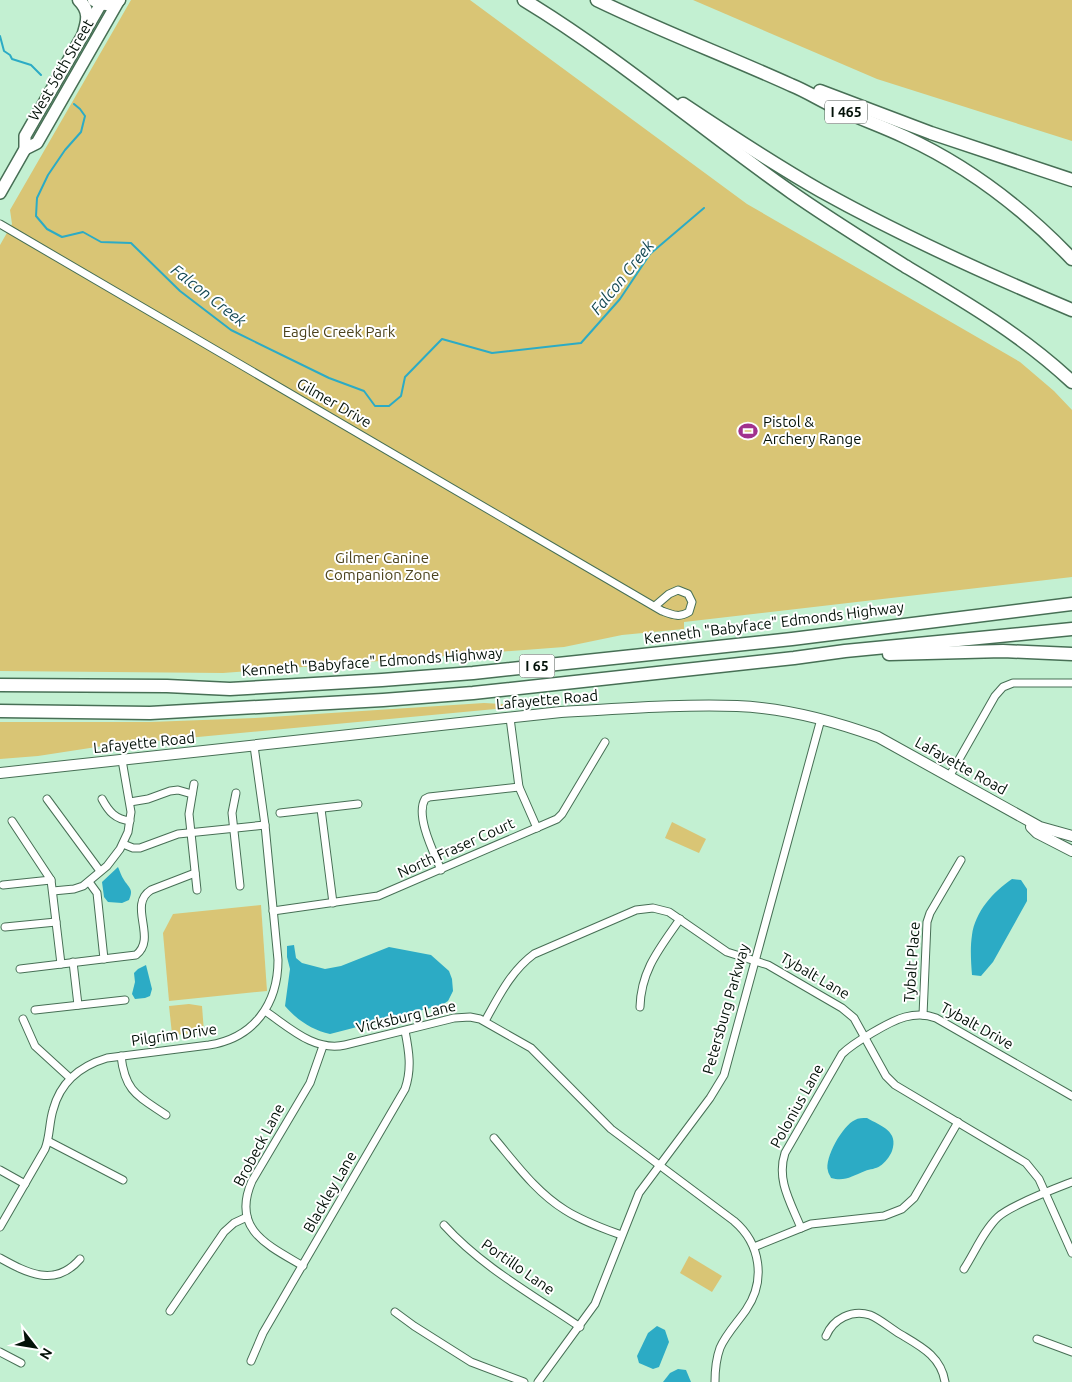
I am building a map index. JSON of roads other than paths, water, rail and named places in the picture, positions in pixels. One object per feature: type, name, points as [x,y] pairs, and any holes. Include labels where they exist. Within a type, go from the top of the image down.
[{"type":"highway","points":[[80,0],[86,8],[87,14],[84,34]]},
{"type":"highway","points":[[99,1],[110,4],[119,0]]},
{"type":"highway","points":[[524,0],[564,24],[700,127],[792,192],[1014,334],[1072,382]]},
{"type":"highway","name":"I 465","points":[[597,0],[905,137],[968,172],[1000,194],[1030,218],[1072,259]]},
{"type":"highway","points":[[597,48],[822,192],[944,254],[1072,310]]},
{"type":"highway","points":[[794,86],[816,90],[931,133],[1072,180]]},
{"type":"highway","name":"Kenneth \"Babyface\" Edmonds Highway","points":[[0,684],[230,688],[382,680],[773,641],[1072,604]]},
{"type":"highway","name":"I 65","points":[[0,711],[150,713],[374,701],[794,658],[845,650],[1072,629]]},
{"type":"highway","points":[[794,658],[1003,651],[1072,654]]},
{"type":"main road","name":"West 56th Street","points":[[0,193],[25,150],[37,143],[119,0]]},
{"type":"main road","name":"West 56th Street","points":[[25,150],[25,136],[84,34],[99,1]]},
{"type":"main road","name":"Lafayette Road","points":[[0,773],[561,712],[638,707],[738,706],[821,719],[878,737],[1040,827],[1072,836]]},
{"type":"main road","points":[[1013,812],[1037,832],[1072,851]]},
{"type":"main road","points":[[1040,827],[1072,845]]},
{"type":"street","name":"Gilmer Drive","points":[[0,224],[662,611],[676,616],[683,615],[689,612],[692,602],[688,594],[678,590],[669,594],[655,606]]},
{"type":"street","points":[[949,777],[995,696],[1003,687],[1013,683],[1072,683]]},
{"type":"street","points":[[510,718],[519,787],[537,828]]},
{"type":"street","name":"Petersburg Parkway","points":[[538,1382],[595,1304],[638,1196],[710,1098],[724,1075],[821,719]]},
{"type":"street","name":"North Fraser Court","points":[[273,911],[378,896],[557,819],[562,814],[605,742]]},
{"type":"street","name":"Pilgrim Drive","points":[[0,1227],[48,1141],[55,1104],[70,1078],[91,1063],[106,1058],[223,1042],[244,1032],[265,1011],[273,996],[278,977],[278,960],[265,825],[254,746]]},
{"type":"street","points":[[53,891],[79,888],[89,882],[116,856],[123,844],[130,820],[130,802],[122,760]]},
{"type":"street","points":[[194,784],[189,808],[197,890]]},
{"type":"street","points":[[441,870],[424,829],[422,804],[424,800],[429,797],[519,787]]},
{"type":"street","points":[[130,802],[148,799],[170,791],[178,790],[192,794]]},
{"type":"street","points":[[236,793],[232,813],[240,886]]},
{"type":"street","points":[[102,799],[114,816],[121,820],[130,820]]},
{"type":"street","points":[[47,800],[100,871]]},
{"type":"street","points":[[280,813],[358,804]]},
{"type":"street","points":[[321,809],[333,903]]},
{"type":"street","points":[[12,821],[51,880],[61,964]]},
{"type":"street","points":[[123,844],[133,848],[140,848],[178,834],[265,825]]},
{"type":"street","name":"Tybalt Place","points":[[923,1015],[927,922],[930,913],[961,860]]},
{"type":"street","points":[[20,969],[135,956],[141,951],[145,941],[141,905],[145,894],[195,873]]},
{"type":"street","points":[[3,885],[51,880]]},
{"type":"street","points":[[89,882],[97,893],[104,959]]},
{"type":"street","name":"Tybalt Lane","points":[[485,1021],[510,977],[521,964],[537,953],[639,909],[662,910],[680,919],[727,952],[772,967],[842,1008],[854,1018],[886,1076],[893,1083],[1026,1162],[1036,1174],[1072,1253]]},
{"type":"street","points":[[640,1007],[648,968],[680,919]]},
{"type":"street","points":[[5,927],[56,922]]},
{"type":"street","points":[[73,962],[78,1005]]},
{"type":"street","points":[[34,1010],[125,1000]]},
{"type":"street","name":"Vicksburg Lane","points":[[265,1011],[306,1039],[322,1046],[338,1047],[462,1017],[485,1021],[533,1049],[612,1129],[738,1225],[754,1247]]},
{"type":"street","name":"Tybalt Drive","points":[[865,1038],[904,1017],[923,1015],[943,1021],[1072,1096]]},
{"type":"street","points":[[22,1019],[35,1046],[70,1078]]},
{"type":"street","name":"Blackley Lane","points":[[251,1361],[263,1333],[405,1089],[410,1057],[405,1031]]},
{"type":"street","name":"Polonius Lane","points":[[801,1228],[782,1180],[782,1166],[785,1153],[838,1061],[850,1047],[865,1038]]},
{"type":"street","name":"Brobeck Lane","points":[[303,1266],[260,1240],[252,1229],[246,1207],[249,1187],[310,1083],[322,1046]]},
{"type":"street","points":[[121,1056],[126,1079],[133,1091],[142,1100],[166,1115]]},
{"type":"street","points":[[715,1382],[719,1350],[725,1338],[752,1301],[756,1289],[758,1269],[754,1247],[817,1222],[884,1216],[902,1208],[914,1198],[958,1122]]},
{"type":"street","points":[[494,1138],[548,1199],[576,1217],[622,1235]]},
{"type":"street","points":[[48,1141],[123,1180]]},
{"type":"street","points":[[0,1170],[25,1184]]},
{"type":"street","points":[[964,1269],[998,1216],[1011,1208],[1072,1182]]},
{"type":"street","points":[[170,1311],[220,1237],[232,1224],[248,1217]]},
{"type":"street","name":"Portillo Lane","points":[[444,1225],[486,1263],[580,1327]]},
{"type":"street","points":[[0,1258],[27,1272],[42,1276],[65,1271],[80,1259]]},
{"type":"street","points":[[395,1312],[419,1330],[471,1362],[524,1382]]},
{"type":"street","points":[[826,1336],[832,1326],[841,1318],[856,1313],[868,1315],[929,1352],[940,1365],[945,1382]]},
{"type":"street","points":[[1037,1340],[1072,1352]]},
{"type":"street","points":[[0,1352],[21,1363]]},
{"type":"water","points":[[118,867],[130,889],[129,900],[122,903],[108,902],[104,897],[102,882]]},
{"type":"water","points":[[1012,879],[1021,880],[1027,889],[1027,901],[993,962],[981,976],[972,975],[971,940],[977,918],[992,896]]},
{"type":"water","points":[[294,945],[296,958],[302,963],[325,969],[341,966],[389,947],[431,955],[449,971],[453,991],[448,1001],[442,1005],[330,1034],[323,1032],[305,1024],[285,1006],[290,969],[287,946]]},
{"type":"water","points":[[146,965],[152,989],[150,996],[135,999],[132,994],[135,982],[134,973]]},
{"type":"water","points":[[867,1118],[891,1134],[894,1144],[890,1155],[877,1168],[844,1179],[831,1178],[828,1172],[829,1158],[840,1135],[850,1123],[858,1119]]},
{"type":"water","points":[[657,1326],[665,1330],[669,1342],[659,1367],[653,1369],[639,1363],[637,1356],[648,1333]]},
{"type":"water","points":[[678,1369],[686,1370],[691,1382],[663,1382],[670,1373]]},
{"type":"waterway","name":"Falcon Creek","points":[[0,36],[4,51],[12,59],[31,65],[41,75]]},
{"type":"waterway","name":"Falcon Creek","points":[[74,104],[85,116],[81,132],[65,150],[48,175],[37,198],[36,216],[47,229],[62,237],[83,232],[101,242],[131,243],[180,291],[231,330],[329,378],[364,391],[375,406],[389,406],[401,396],[405,377],[442,339],[492,353],[581,343],[620,299],[650,254],[704,208]]},
{"type":"place","name":"Pistol & Archery Range","points":[[748,431]]},
{"type":"park label","name":"Eagle Creek Park","points":[[339,332]]},
{"type":"park label","name":"Gilmer Canine Companion Zone","points":[[382,566]]}]
